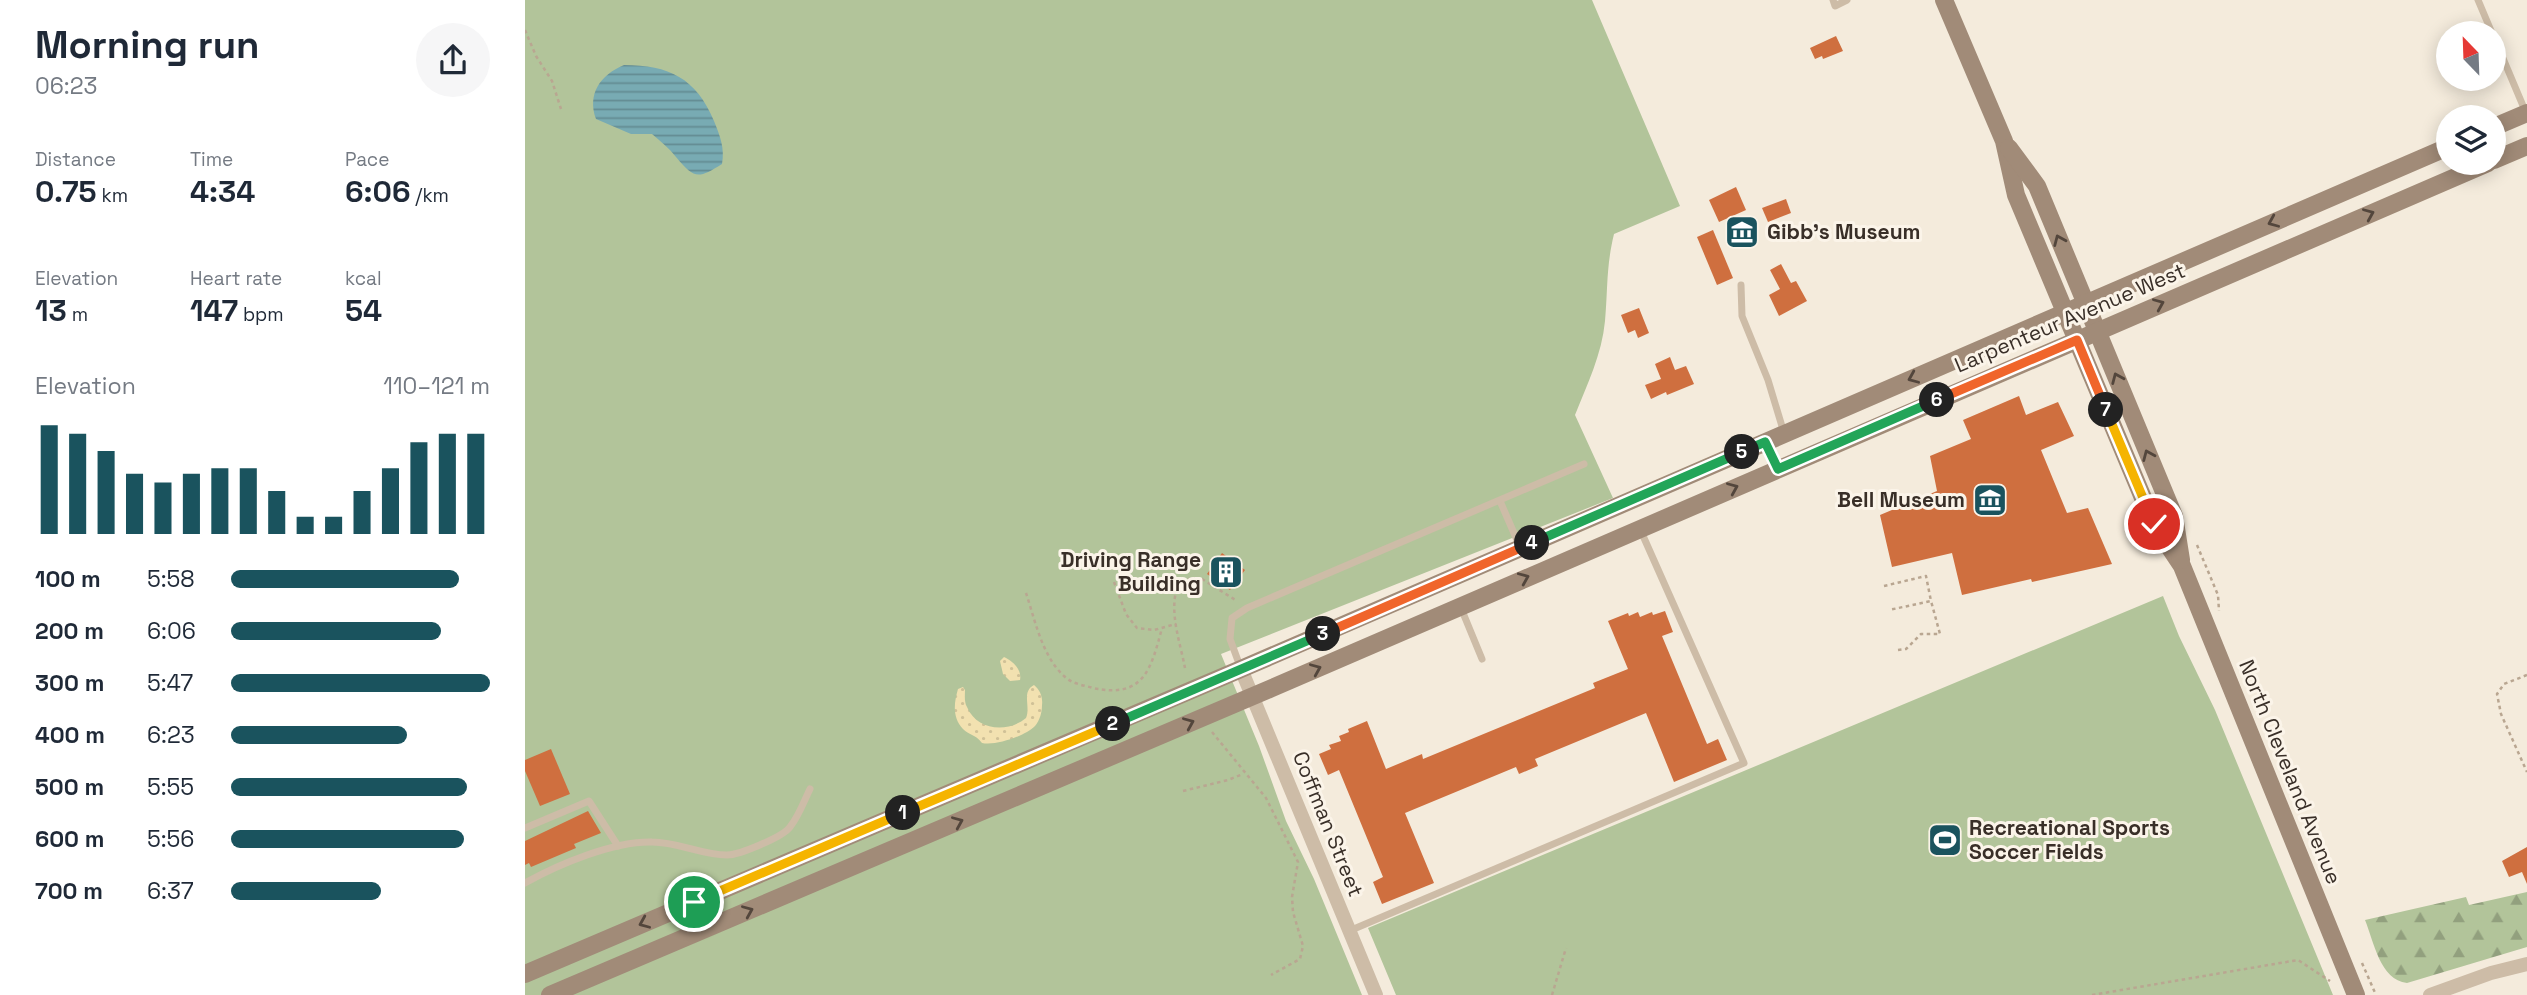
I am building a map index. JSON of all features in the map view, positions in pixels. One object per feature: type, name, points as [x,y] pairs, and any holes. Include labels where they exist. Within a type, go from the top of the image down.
[{"type":"main road","name":"North Cleveland Avenue","points":[[1944,0],[2004,141],[2016,195],[2154,524],[2182,566],[2356,995]]},
{"type":"main road","points":[[2506,122],[2526,113]]},
{"type":"main road","name":"North Cleveland Avenue","points":[[2004,141],[2037,186],[2174,516],[2182,566]]},
{"type":"main road","points":[[2506,155],[2527,146]]},
{"type":"main road","name":"Larpenteur Avenue West","points":[[525,974],[1241,669],[2436,152]]},
{"type":"main road","name":"Larpenteur Avenue West","points":[[550,995],[1253,696],[2460,175]]},
{"type":"main road","points":[[1765,442],[1778,469]]},
{"type":"street","name":"Coffman Street","points":[[1241,669],[1376,995]]},
{"type":"street","points":[[2430,995],[2491,973],[2527,964]]},
{"type":"lane","points":[[1833,0],[1835,6],[1847,0]]},
{"type":"lane","points":[[2477,0],[2487,21]]},
{"type":"lane","points":[[2506,66],[2526,113]]},
{"type":"lane","points":[[1741,285],[1742,316],[1768,380],[1785,433]]},
{"type":"lane","points":[[1241,669],[1230,639],[1232,618],[1247,608],[1584,464]]},
{"type":"lane","points":[[1500,500],[1521,548]]},
{"type":"lane","points":[[1349,931],[1744,764],[1640,528]]},
{"type":"lane","points":[[1460,606],[1482,659]]},
{"type":"lane","points":[[525,883],[596,852],[618,846],[653,842],[727,855],[737,853],[781,835],[790,828],[810,789]]},
{"type":"lane","points":[[525,828],[589,801],[618,846]]},
{"type":"path","points":[[525,30],[536,56],[552,81],[561,109]]},
{"type":"path","points":[[1884,586],[1926,576],[1940,634],[1921,634],[1906,649],[1898,650]]},
{"type":"path","points":[[1185,668],[1176,625],[1174,596],[1181,579],[1202,579],[1247,608]]},
{"type":"path","points":[[1114,582],[1130,622],[1137,628],[1144,630],[1176,625]]},
{"type":"path","points":[[1026,593],[1052,660],[1064,676],[1075,684],[1115,691],[1137,684],[1144,678],[1154,656],[1162,628]]},
{"type":"path","points":[[1889,610],[1931,601]]},
{"type":"path","points":[[2527,675],[2504,684],[2497,694],[2501,714],[2527,772]]},
{"type":"path","points":[[1210,730],[1266,798],[1298,862],[1292,897],[1293,912],[1303,946],[1300,959],[1271,975]]},
{"type":"path","points":[[1183,791],[1244,774]]},
{"type":"path","points":[[1552,995],[1566,948]]},
{"type":"path","points":[[2092,995],[2298,960],[2330,981]]},
{"type":"green space","points":[[525,0],[1592,0],[1680,206],[1614,234],[1601,345],[1575,415],[1613,498],[1221,654],[1286,821],[1314,879],[1362,995],[525,995]]},
{"type":"green space","points":[[2163,596],[2215,710],[2333,995],[1396,995],[1368,928]]},
{"type":"green space","points":[[2527,892],[2527,947],[2407,983],[2390,975],[2384,968],[2365,920],[2466,897],[2469,905]]},
{"type":"sand","points":[[1004,657],[1016,666],[1020,680],[1010,681],[1003,674],[1000,661]]},
{"type":"sand","points":[[1034,685],[1041,696],[1040,716],[1035,726],[1018,737],[1002,742],[982,743],[963,729],[957,720],[956,699],[958,689],[963,687],[966,705],[978,721],[993,727],[1019,723],[1026,718],[1027,695]]},
{"type":"water","points":[[624,65],[668,71],[699,94],[720,137],[722,164],[707,173],[692,173],[652,134],[631,134],[596,119],[593,101],[598,86],[608,74]]},
{"type":"building","points":[[1836,36],[1843,51],[1823,59],[1822,56],[1815,59],[1810,48]]},
{"type":"building","points":[[1736,187],[1746,210],[1719,222],[1709,200]]},
{"type":"building","points":[[1786,199],[1791,213],[1768,222],[1762,208]]},
{"type":"building","points":[[1713,230],[1733,278],[1717,285],[1697,237]]},
{"type":"building","points":[[1781,264],[1791,283],[1796,281],[1807,301],[1779,316],[1769,295],[1780,289],[1770,270]]},
{"type":"building","points":[[1639,308],[1649,333],[1638,338],[1635,330],[1628,333],[1621,315]]},
{"type":"building","points":[[1670,357],[1675,370],[1686,366],[1694,384],[1651,399],[1645,385],[1661,379],[1655,364]]},
{"type":"building","name":"Bell Museum","points":[[2019,396],[2026,415],[2058,402],[2074,436],[2041,450],[2067,513],[2088,508],[2112,564],[1962,595],[1952,553],[1892,567],[1880,515],[1937,491],[1930,456],[1971,439],[1963,420]]},
{"type":"building","name":"Driving Range Building","points":[[1222,553],[1245,570],[1230,590],[1207,574]]},
{"type":"building","points":[[1665,611],[1673,632],[1662,636],[1707,744],[1718,739],[1727,760],[1674,782],[1646,713],[1535,759],[1538,766],[1519,774],[1516,767],[1405,813],[1434,883],[1382,904],[1373,882],[1383,877],[1339,770],[1328,775],[1319,754],[1331,749],[1329,745],[1341,741],[1339,736],[1349,732],[1348,729],[1367,721],[1386,769],[1422,754],[1423,759],[1595,688],[1593,683],[1628,669],[1608,621],[1628,613],[1629,616],[1638,612],[1640,617]]},
{"type":"building","points":[[551,749],[570,794],[540,806],[525,771],[525,760]]},
{"type":"building","points":[[588,811],[601,833],[574,844],[576,848],[531,867],[529,863],[525,865],[525,841]]},
{"type":"building","points":[[2527,847],[2527,884],[2522,872],[2509,877],[2502,861]]},
{"type":"place","name":"Gibb's Museum","points":[[1742,232]]},
{"type":"place","name":"Bell Museum","points":[[1990,500]]},
{"type":"place","name":"Driving Range Building","points":[[1226,572]]},
{"type":"place","name":"Recreational Sports Soccer Fields","points":[[1945,840]]},
{"type":"route","points":[[694,902],[1765,442],[1778,469],[2077,340],[2154,524]]}]
